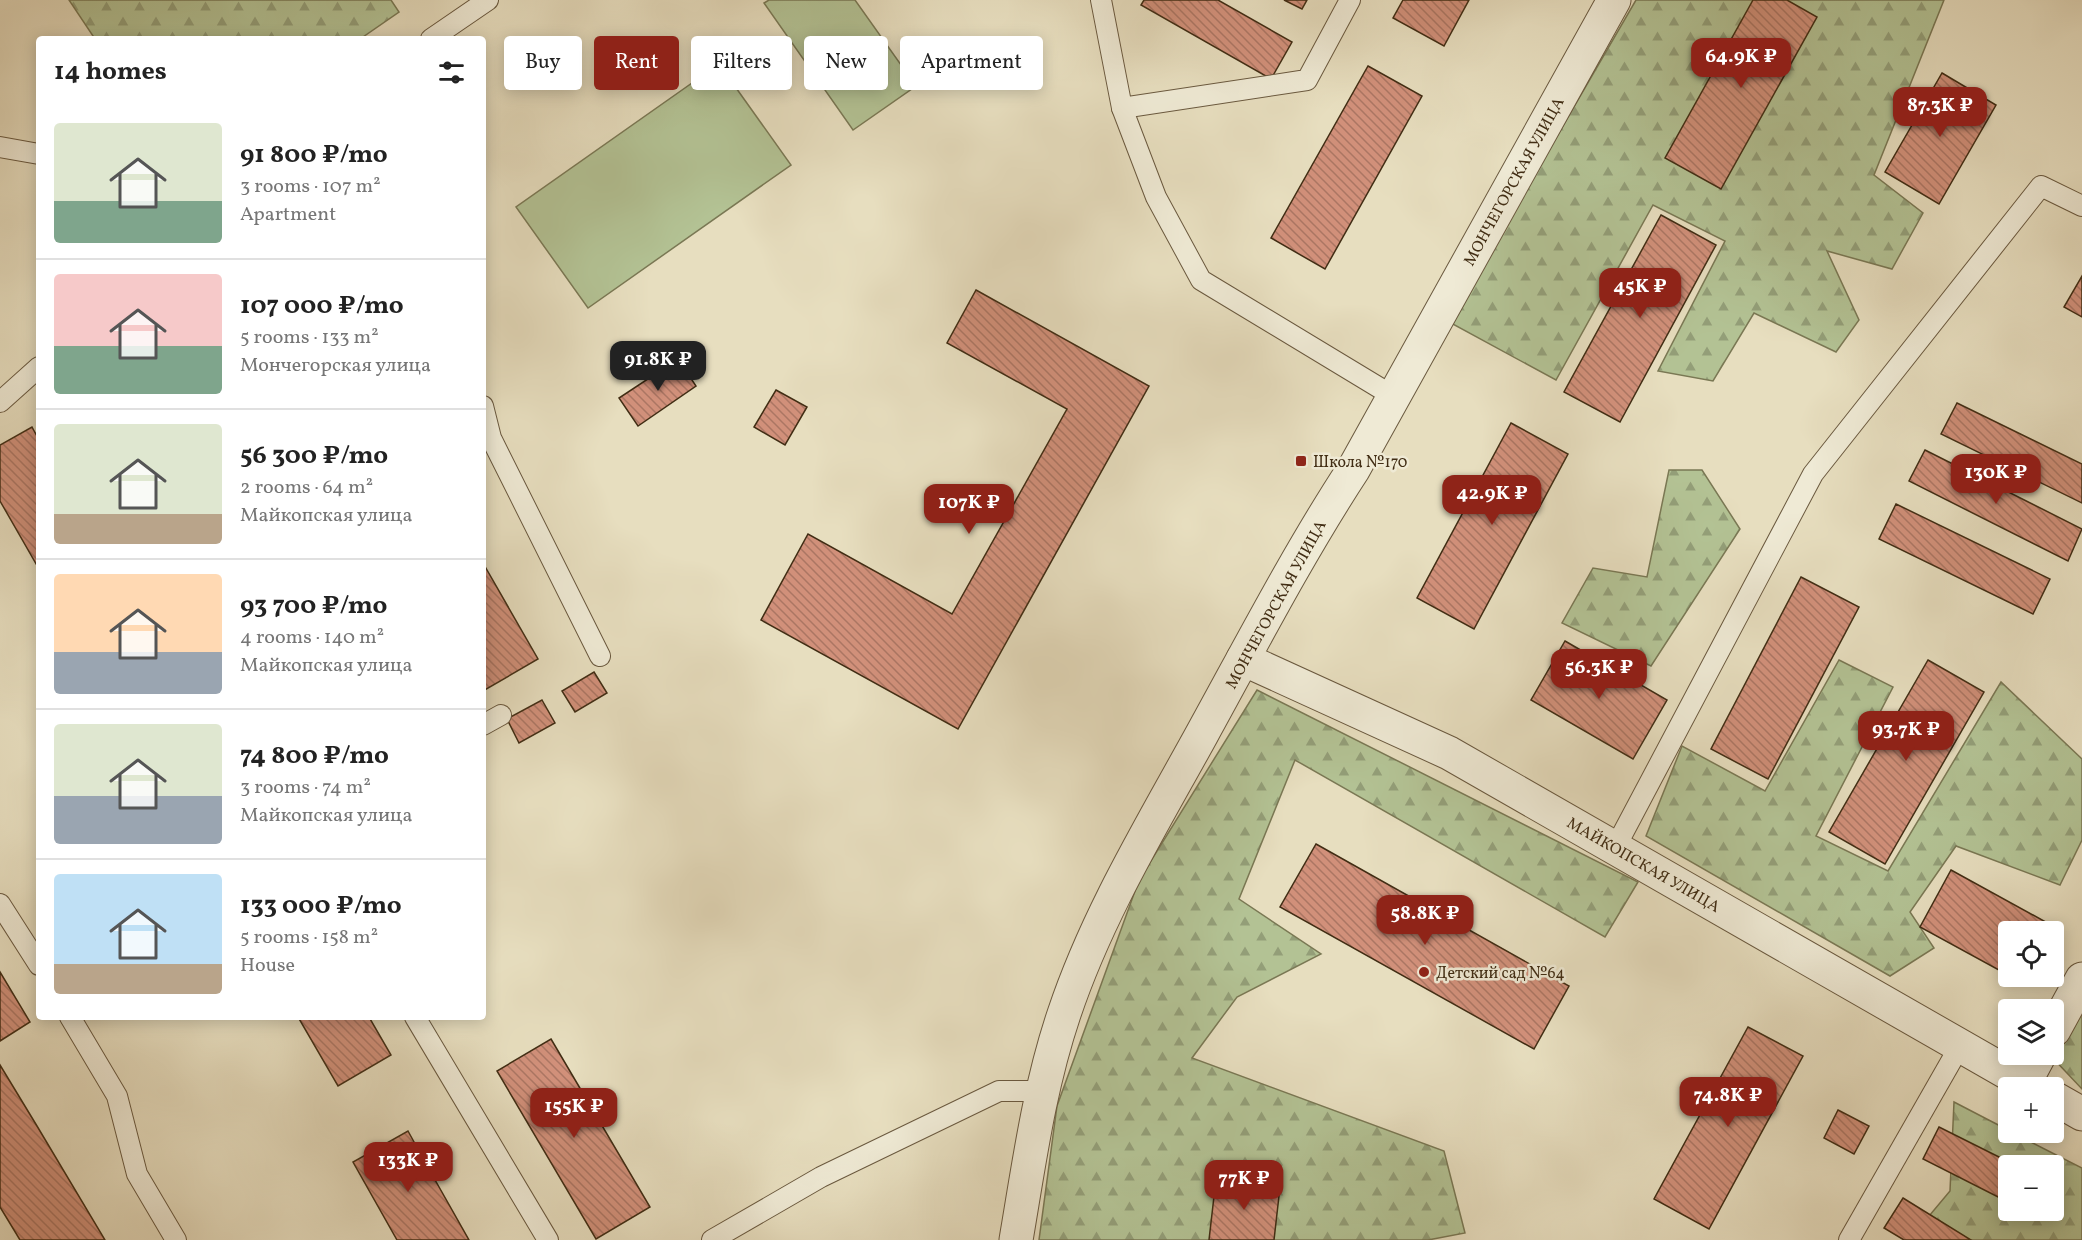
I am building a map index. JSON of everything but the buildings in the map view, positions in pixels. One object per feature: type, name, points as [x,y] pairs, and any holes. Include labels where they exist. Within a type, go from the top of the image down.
[{"type":"street","name":"МОНЧЕГОРСКАЯ УЛИЦА","points":[[1016,1240],[1041,1091],[1064,1013],[1094,937],[1126,873],[1244,659],[1329,507],[1353,470],[1614,0]]},
{"type":"street","name":"МАЙКОПСКАЯ УЛИЦА","points":[[1244,659],[1449,753],[1961,1044],[2033,1075]]},
{"type":"street","points":[[2064,1012],[2082,979]]},
{"type":"street","points":[[2064,1104],[2082,1114]]},
{"type":"lane","points":[[435,36],[488,0]]},
{"type":"lane","points":[[1101,0],[1122,108],[1156,197],[1201,280],[1393,396]]},
{"type":"lane","points":[[1122,108],[1307,80],[1350,0]]},
{"type":"lane","points":[[0,147],[36,153]]},
{"type":"lane","points":[[1615,848],[1813,474],[2041,186],[2082,206]]},
{"type":"lane","points":[[0,402],[36,370]]},
{"type":"lane","points":[[486,418],[491,438],[600,656]]},
{"type":"lane","points":[[486,723],[501,715]]},
{"type":"lane","points":[[0,904],[36,960]]},
{"type":"lane","points":[[72,1020],[117,1096],[137,1174],[176,1240]]},
{"type":"lane","points":[[417,1020],[548,1240]]},
{"type":"lane","points":[[1849,1240],[1961,1044]]},
{"type":"lane","points":[[712,1240],[821,1177],[999,1091],[1041,1091]]},
{"type":"green space","points":[[69,0],[391,0],[399,12],[364,36],[93,36]]},
{"type":"green space","points":[[769,0],[855,0],[881,36],[804,36],[804,60],[792,43],[792,36],[787,36],[764,3]]},
{"type":"green space","points":[[1636,0],[1944,0],[1874,175],[1923,213],[1892,269],[1827,251],[1859,320],[1836,352],[1754,313],[1713,381],[1658,371],[1725,241],[1653,205],[1556,380],[1449,322]]},
{"type":"green space","points":[[888,47],[900,63],[900,90],[910,90],[853,130],[825,90],[888,90]]},
{"type":"green space","points":[[691,84],[691,90],[738,90],[791,165],[588,308],[516,207]]},
{"type":"green space","points":[[1669,470],[1702,470],[1740,529],[1651,666],[1562,623],[1593,568],[1647,577]]},
{"type":"green space","points":[[1839,660],[1893,687],[1816,836],[1888,871],[2001,682],[2082,759],[2082,840],[2060,885],[1956,846],[1910,912],[1934,948],[1890,976],[1646,836],[1682,746],[1765,791]]},
{"type":"green space","points":[[1257,690],[1638,882],[1605,937],[1295,760],[1239,899],[1321,954],[1237,997],[1192,1058],[1444,1151],[1465,1233],[1428,1240],[1039,1240],[1057,1106],[1139,880]]},
{"type":"green space","points":[[2082,1003],[2082,1089],[2059,1065],[2064,1065],[2064,1030]]},
{"type":"green space","points":[[1954,1102],[1998,1125],[1998,1143],[2033,1143],[2056,1155],[1998,1155],[1998,1221],[2064,1221],[2064,1159],[2082,1168],[2082,1240],[1909,1240],[1950,1191]]},
{"type":"place","name":"Школа №170","points":[[1301,461]]},
{"type":"place","name":"Детский сад №64","points":[[1424,972]]}]
